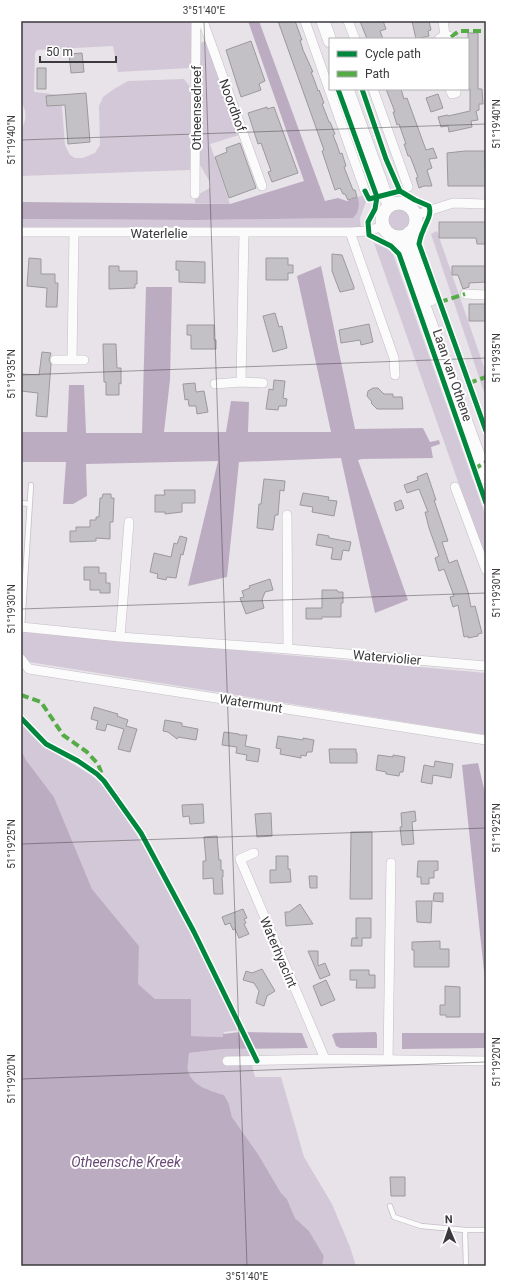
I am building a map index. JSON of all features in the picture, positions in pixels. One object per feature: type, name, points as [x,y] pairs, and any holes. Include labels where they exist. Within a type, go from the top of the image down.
[{"type":"street","points":[[305,21],[329,87]]},
{"type":"street","points":[[323,21],[329,39]]},
{"type":"street","points":[[332,21],[339,38]]},
{"type":"street","points":[[348,21],[355,38]]},
{"type":"street","points":[[443,21],[446,38]]},
{"type":"street","name":"Noordhof","points":[[202,23],[262,186]]},
{"type":"street","name":"Otheensedreef","points":[[195,194],[202,23]]},
{"type":"street","points":[[330,90],[365,191]]},
{"type":"street","points":[[331,93],[341,90]]},
{"type":"street","points":[[347,90],[393,204]]},
{"type":"street","points":[[356,90],[393,204]]},
{"type":"street","points":[[373,90],[408,187]]},
{"type":"street","points":[[450,90],[452,94],[456,93],[456,90]]},
{"type":"street","points":[[402,202],[411,207],[416,215],[415,225],[404,235],[390,234],[383,226],[382,221],[385,210],[393,204],[402,202]]},
{"type":"street","points":[[416,215],[453,203],[486,204]]},
{"type":"street","name":"Waterlelie","points":[[21,232],[350,232],[368,231],[383,226]]},
{"type":"street","points":[[72,360],[74,232]]},
{"type":"street","points":[[350,232],[394,358],[395,375]]},
{"type":"street","points":[[241,382],[244,233]]},
{"type":"street","name":"Laan van Othene","points":[[404,235],[486,456]]},
{"type":"street","name":"Laan van Othene","points":[[404,235],[486,477]]},
{"type":"street","points":[[465,294],[486,295]]},
{"type":"street","points":[[55,360],[84,360]]},
{"type":"street","points":[[215,384],[241,382],[263,383]]},
{"type":"street","points":[[455,487],[486,570]]},
{"type":"street","points":[[287,515],[288,649]]},
{"type":"street","points":[[120,637],[129,522]]},
{"type":"street","name":"Waterviolier","points":[[22,627],[120,637],[288,649],[486,666]]},
{"type":"street","name":"Watermunt","points":[[21,659],[29,669],[486,740]]},
{"type":"street","name":"Waterhyacint","points":[[254,853],[240,859],[325,1059]]},
{"type":"street","points":[[388,1060],[391,863]]},
{"type":"street","points":[[226,1061],[325,1059],[486,1061]]},
{"type":"lane","points":[[22,627],[31,485]]},
{"type":"lane","points":[[21,503],[30,504]]},
{"type":"lane","points":[[390,1206],[394,1217],[421,1226],[465,1230],[486,1230]]},
{"type":"lane","points":[[465,1230],[466,1266]]},
{"type":"shaded area","points":[[21,21],[192,21],[191,62],[189,68],[118,72],[113,46],[37,50],[35,53],[34,92],[61,95],[65,145],[70,155],[75,158],[83,158],[95,153],[100,145],[99,106],[103,97],[128,81],[184,79],[191,88],[190,170],[21,176],[21,129],[26,116],[21,102]]},
{"type":"shaded area","points":[[205,41],[210,49],[239,135],[210,144],[230,204],[195,203],[195,196],[210,188],[210,182],[200,165],[197,155],[201,43]]},
{"type":"shaded area","points":[[401,193],[423,208],[413,205],[397,194]]},
{"type":"shaded area","points":[[365,195],[367,199],[360,218],[361,228],[21,229],[21,219],[197,220],[353,218],[357,214],[359,203],[358,197]]},
{"type":"shaded area","points":[[399,206],[408,210],[412,219],[408,228],[399,232],[390,228],[386,219],[390,210]]},
{"type":"shaded area","points":[[437,231],[486,373],[486,398],[431,234]]},
{"type":"shaded area","points":[[374,243],[386,248],[393,254],[486,517],[486,561]]},
{"type":"shaded area","points":[[24,631],[486,673],[486,735],[29,662],[21,651],[21,634]]},
{"type":"shaded area","points":[[21,719],[53,752],[91,775],[106,788],[149,854],[195,939],[241,1030],[224,1032],[223,1037],[191,1036],[191,999],[155,999],[137,984],[139,946],[92,889],[54,797],[26,760],[21,750]]},
{"type":"shaded area","points":[[248,1048],[254,1059],[224,1059],[224,1065],[252,1065],[255,1077],[281,1077],[304,1157],[332,1204],[350,1247],[356,1266],[322,1266],[324,1256],[309,1231],[295,1218],[287,1199],[281,1193],[258,1154],[232,1117],[229,1104],[224,1095],[203,1087],[193,1081],[190,1077],[188,1072],[189,1053]]},
{"type":"water","points":[[248,21],[259,21],[325,201],[338,198],[347,201],[358,197],[359,203],[357,214],[353,218],[197,220],[21,219],[21,202],[230,204],[304,181]]},
{"type":"water","points":[[321,266],[355,429],[423,428],[430,442],[439,440],[440,444],[431,447],[433,458],[358,460],[408,600],[375,613],[341,458],[239,462],[227,577],[188,586],[218,461],[86,464],[87,496],[73,504],[63,504],[66,462],[21,462],[21,432],[67,432],[69,385],[84,385],[86,433],[142,433],[146,287],[172,287],[170,380],[164,432],[226,432],[231,401],[249,402],[248,432],[331,432],[297,276]]},
{"type":"water","name":"Otheensche Kreek","points":[[21,750],[26,760],[54,797],[92,889],[139,946],[138,984],[155,999],[191,999],[191,1036],[223,1037],[223,1034],[240,1032],[302,1033],[308,1048],[223,1049],[189,1053],[188,1071],[193,1081],[208,1090],[224,1095],[229,1104],[232,1117],[258,1154],[281,1193],[287,1199],[295,1218],[309,1231],[324,1256],[322,1266],[21,1266]]},
{"type":"water","points":[[478,763],[486,797],[486,990],[462,765]]},
{"type":"water","points":[[376,1032],[377,1048],[340,1048],[336,1046],[332,1035],[335,1033]]},
{"type":"water","points":[[402,1033],[486,1033],[486,1048],[402,1049]]},
{"type":"building","points":[[278,21],[295,21],[302,40],[300,40],[303,50],[324,103],[322,104],[335,134],[333,135],[340,154],[342,153],[346,166],[344,167],[357,197],[348,200],[340,188],[335,190],[322,151],[324,150]]},
{"type":"building","points":[[360,21],[383,21],[386,29],[380,31],[383,38],[367,38]]},
{"type":"building","points":[[412,21],[429,21],[431,30],[428,31],[429,36],[416,38]]},
{"type":"building","points":[[468,33],[478,33],[478,89],[482,89],[483,104],[479,104],[479,110],[476,111],[478,120],[471,121],[472,127],[449,132],[448,126],[441,127],[438,117],[470,111]]},
{"type":"building","points":[[251,41],[265,81],[259,84],[261,90],[241,97],[226,50]]},
{"type":"building","points":[[82,53],[84,72],[71,73],[69,54]]},
{"type":"building","points":[[37,68],[46,68],[46,89],[37,89]]},
{"type":"building","points":[[386,90],[401,90],[404,99],[407,98],[426,150],[433,148],[437,158],[429,159],[432,168],[427,170],[432,186],[424,186],[419,188],[416,178],[418,177],[410,156],[408,156],[404,144],[406,144],[399,124],[397,125],[393,112],[395,112]]},
{"type":"building","points":[[86,93],[90,142],[68,144],[65,105],[47,106],[46,96]]},
{"type":"building","points":[[438,94],[443,108],[431,112],[426,98]]},
{"type":"building","points":[[267,107],[267,109],[274,107],[298,173],[272,182],[268,172],[271,171],[261,143],[258,144],[248,113]]},
{"type":"building","points":[[240,143],[256,188],[229,198],[215,157],[227,152],[226,148]]},
{"type":"building","points":[[485,151],[486,186],[448,186],[447,153]]},
{"type":"building","points":[[439,222],[486,222],[486,244],[477,244],[476,238],[439,238]]},
{"type":"building","points":[[332,254],[342,255],[354,289],[340,292],[332,271]]},
{"type":"building","points":[[29,258],[41,259],[41,274],[55,274],[55,283],[58,283],[57,307],[46,307],[47,288],[27,286]]},
{"type":"building","points":[[266,258],[288,258],[288,265],[293,265],[293,273],[288,273],[288,280],[266,280]]},
{"type":"building","points":[[176,261],[205,262],[205,283],[179,282],[179,270],[176,270]]},
{"type":"building","points":[[109,266],[119,266],[119,271],[137,271],[137,284],[135,284],[135,288],[109,289]]},
{"type":"building","points":[[452,266],[486,266],[486,282],[469,283],[469,287],[463,289],[458,275],[452,275]]},
{"type":"building","points":[[469,304],[486,304],[486,321],[469,321]]},
{"type":"building","points":[[275,313],[279,327],[282,326],[287,348],[273,352],[263,316]]},
{"type":"building","points":[[369,324],[373,342],[361,345],[360,340],[341,343],[339,330]]},
{"type":"building","points":[[187,325],[214,325],[214,340],[216,340],[216,349],[191,349],[191,335],[187,335]]},
{"type":"building","points":[[103,344],[116,344],[117,368],[121,368],[119,395],[106,395],[106,382],[104,382]]},
{"type":"building","points":[[42,352],[51,353],[49,360],[51,364],[47,417],[36,416],[38,393],[21,391],[21,374],[39,375]]},
{"type":"building","points":[[274,380],[285,381],[283,398],[287,399],[286,406],[279,406],[278,410],[266,409],[269,389],[273,390]]},
{"type":"building","points":[[195,383],[196,392],[204,391],[208,412],[197,414],[196,406],[189,406],[188,399],[185,400],[183,384]]},
{"type":"building","points":[[373,388],[378,388],[384,394],[393,394],[393,397],[402,397],[403,409],[377,409],[367,396],[368,391]]},
{"type":"building","points":[[427,473],[436,500],[434,500],[448,541],[442,542],[449,563],[457,560],[468,592],[471,607],[475,606],[482,633],[478,634],[478,636],[468,638],[468,636],[464,637],[458,605],[453,607],[450,597],[454,596],[444,569],[439,571],[435,558],[439,556],[425,512],[428,512],[419,489],[407,493],[404,485],[418,480],[417,477]]},
{"type":"building","points":[[264,479],[285,481],[284,491],[280,490],[278,515],[275,515],[273,530],[257,528],[259,504],[261,504]]},
{"type":"building","points":[[164,490],[195,490],[195,503],[182,503],[182,512],[165,514],[165,512],[155,512],[155,495],[165,495]]},
{"type":"building","points":[[303,493],[329,497],[328,500],[337,501],[334,516],[312,512],[313,507],[300,505]]},
{"type":"building","points":[[103,494],[111,494],[111,498],[114,498],[113,522],[110,522],[110,539],[96,538],[96,541],[70,542],[70,531],[76,531],[76,527],[90,527],[90,520],[96,520],[96,517],[99,517],[100,498],[102,498]]},
{"type":"building","points":[[401,500],[404,508],[396,511],[394,503]]},
{"type":"building","points":[[318,534],[329,536],[329,538],[351,542],[349,551],[343,550],[341,560],[331,559],[333,548],[316,545]]},
{"type":"building","points":[[180,536],[187,538],[183,555],[181,554],[176,578],[167,577],[166,580],[157,578],[158,574],[150,572],[154,553],[171,557],[174,543],[177,544]]},
{"type":"building","points":[[84,567],[99,567],[99,573],[106,573],[106,583],[110,583],[110,593],[100,593],[100,590],[90,590],[90,580],[84,580]]},
{"type":"building","points":[[270,579],[273,590],[265,592],[262,600],[264,608],[246,614],[240,598],[244,597],[242,591],[250,588],[249,586]]},
{"type":"building","points":[[322,590],[337,590],[338,592],[343,592],[341,617],[306,619],[306,608],[322,608]]},
{"type":"building","points":[[94,707],[118,714],[117,716],[128,720],[126,726],[137,729],[130,752],[118,749],[124,729],[107,724],[105,731],[96,729],[98,721],[91,719]]},
{"type":"building","points":[[165,720],[182,723],[182,726],[198,729],[196,740],[178,737],[177,739],[168,732],[163,731]]},
{"type":"building","points":[[224,732],[247,735],[245,746],[260,749],[258,762],[246,760],[247,755],[236,753],[237,747],[222,745]]},
{"type":"building","points":[[278,736],[303,740],[303,738],[314,740],[312,752],[307,752],[306,756],[301,755],[301,758],[280,754],[281,749],[276,748]]},
{"type":"building","points":[[329,749],[356,749],[357,763],[330,763]]},
{"type":"building","points":[[378,755],[405,757],[403,772],[400,772],[399,776],[386,774],[386,772],[376,770]]},
{"type":"building","points":[[435,761],[453,764],[451,778],[433,775],[432,784],[421,782],[424,765],[434,767]]},
{"type":"building","points":[[203,804],[204,823],[190,824],[189,816],[183,817],[182,805]]},
{"type":"building","points":[[415,811],[416,821],[412,822],[414,844],[402,845],[400,827],[402,827],[401,813]]},
{"type":"building","points":[[271,813],[272,836],[257,837],[255,814]]},
{"type":"building","points":[[351,832],[372,832],[372,899],[350,899]]},
{"type":"building","points":[[217,836],[219,860],[221,860],[221,870],[223,870],[223,894],[214,894],[213,878],[203,879],[203,861],[206,861],[204,837]]},
{"type":"building","points":[[276,856],[288,856],[288,869],[290,869],[291,882],[270,883],[270,870],[276,870]]},
{"type":"building","points":[[418,861],[438,861],[438,870],[434,871],[434,878],[429,878],[429,884],[421,884],[421,877],[417,877]]},
{"type":"building","points":[[309,876],[317,876],[317,888],[310,888]]},
{"type":"building","points":[[434,893],[443,893],[443,902],[433,901]]},
{"type":"building","points":[[416,901],[432,901],[431,923],[417,922]]},
{"type":"building","points":[[300,904],[313,924],[286,926],[285,912],[289,912]]},
{"type":"building","points":[[243,909],[247,918],[244,919],[246,923],[244,924],[249,934],[239,938],[235,929],[233,930],[230,923],[225,925],[222,917]]},
{"type":"building","points":[[356,918],[371,918],[371,938],[362,938],[362,946],[351,946],[352,938],[356,938]]},
{"type":"building","points":[[440,941],[440,949],[449,949],[449,967],[414,967],[414,950],[412,950],[412,942]]},
{"type":"building","points":[[308,951],[318,951],[318,966],[325,963],[330,975],[320,979]]},
{"type":"building","points":[[262,969],[275,991],[267,996],[264,1006],[256,1003],[259,991],[254,983],[243,980],[246,971],[252,973]]},
{"type":"building","points":[[350,970],[369,970],[369,975],[375,975],[375,988],[356,988],[357,980],[350,980]]},
{"type":"building","points":[[326,980],[335,1000],[321,1006],[313,986]]},
{"type":"building","points":[[445,986],[460,987],[460,1017],[446,1017],[446,1015],[440,1015],[440,1005],[445,1005]]},
{"type":"building","points":[[390,1177],[405,1177],[405,1196],[391,1196]]},
{"type":"marked path","points":[[451,37],[459,31],[486,31]]},
{"type":"marked path","points":[[440,302],[465,294]]},
{"type":"marked path","points":[[469,383],[486,377]]},
{"type":"marked path","points":[[474,469],[486,462]]},
{"type":"marked path","points":[[21,695],[41,702],[63,735],[87,752],[98,764],[103,777]]},
{"type":"cycle path","points":[[338,90],[377,197]]},
{"type":"cycle path","points":[[362,90],[386,159],[400,191]]},
{"type":"cycle path","points":[[365,191],[369,199],[400,191],[429,206],[429,215],[419,244]]},
{"type":"cycle path","points":[[377,197],[375,209],[368,222],[369,235],[391,246],[399,254],[486,503]]},
{"type":"cycle path","points":[[419,244],[486,431]]},
{"type":"cycle path","points":[[21,718],[46,744],[78,761],[97,774],[104,781],[141,833],[194,932],[257,1061]]}]
